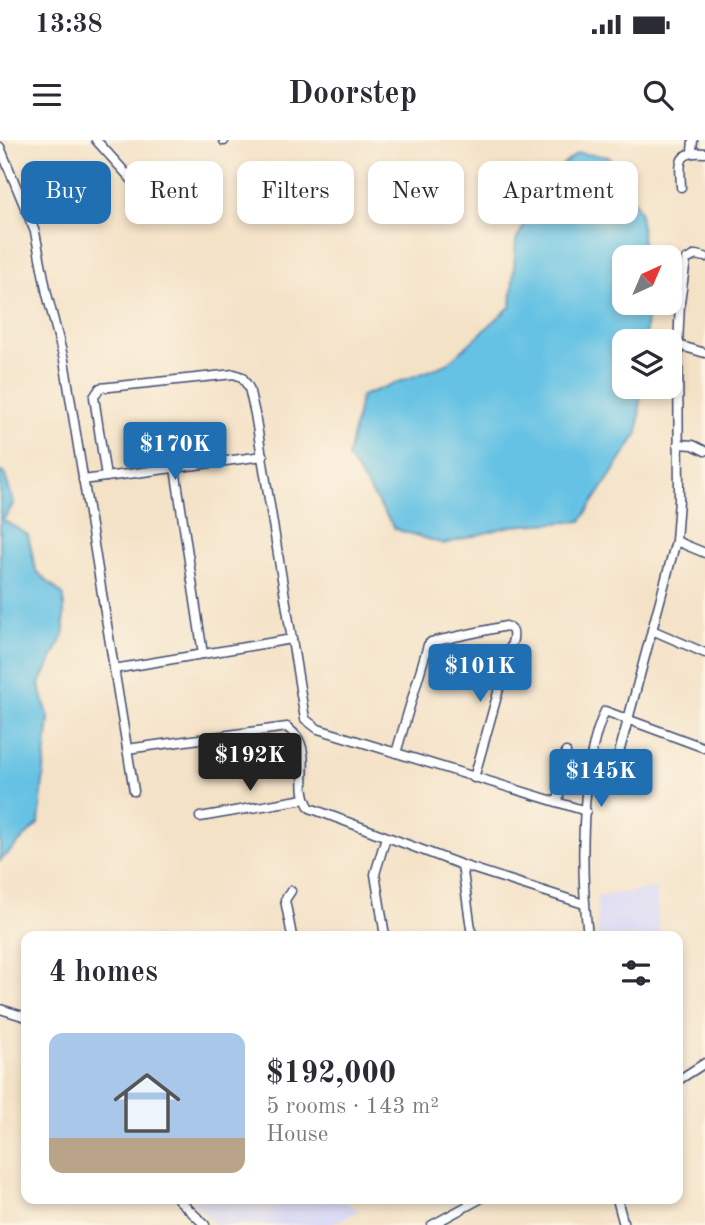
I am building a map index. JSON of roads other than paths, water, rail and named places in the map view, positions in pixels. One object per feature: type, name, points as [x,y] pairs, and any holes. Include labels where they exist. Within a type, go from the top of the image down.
[{"type":"street","points":[[96,140],[125,172]]},
{"type":"street","points":[[692,140],[692,152]]},
{"type":"street","points":[[0,147],[35,232],[64,360],[134,790]]},
{"type":"street","points":[[681,187],[681,161],[684,156],[692,152],[705,153]]},
{"type":"street","points":[[679,329],[686,260],[696,255],[705,257]]},
{"type":"street","points":[[682,346],[705,353]]},
{"type":"street","points":[[106,477],[94,397],[100,388],[234,374],[242,377],[248,388],[263,456],[305,719],[318,729],[586,811]]},
{"type":"street","points":[[615,768],[676,541],[679,500],[678,399]]},
{"type":"street","points":[[678,444],[693,445],[705,451]]},
{"type":"street","points":[[83,480],[263,456]]},
{"type":"street","points":[[175,468],[204,654]]},
{"type":"street","points":[[676,541],[705,553]]},
{"type":"street","points":[[396,753],[428,645],[431,642],[506,626],[514,632],[513,639],[474,778]]},
{"type":"street","points":[[652,630],[705,653]]},
{"type":"street","points":[[114,669],[292,639]]},
{"type":"street","points":[[587,931],[584,904],[588,776],[605,711],[705,748]]},
{"type":"street","points":[[127,749],[287,727],[299,738],[304,799],[310,808],[462,865],[584,904]]},
{"type":"street","points":[[558,802],[566,752]]},
{"type":"street","points":[[200,817],[304,799]]},
{"type":"street","points":[[384,931],[375,874],[386,837]]},
{"type":"street","points":[[462,865],[471,931]]},
{"type":"street","points":[[291,891],[285,901],[291,931]]},
{"type":"street","points":[[0,1009],[21,1015]]},
{"type":"street","points":[[683,1077],[705,1063]]},
{"type":"street","points":[[183,1204],[205,1225]]},
{"type":"street","points":[[432,1225],[472,1204]]},
{"type":"street","points":[[618,1204],[624,1225]]},
{"type":"water","points":[[578,153],[609,157],[611,161],[568,161]]},
{"type":"water","points":[[638,208],[643,245],[612,245],[612,315],[647,315],[646,329],[612,329],[612,399],[640,399],[638,433],[581,521],[511,526],[444,544],[395,529],[348,457],[361,396],[447,364],[511,306],[516,241],[525,224],[638,224]]},
{"type":"water","points":[[0,472],[4,473],[14,503],[3,520],[28,535],[36,571],[64,596],[64,634],[39,685],[49,718],[39,823],[0,861]]}]
